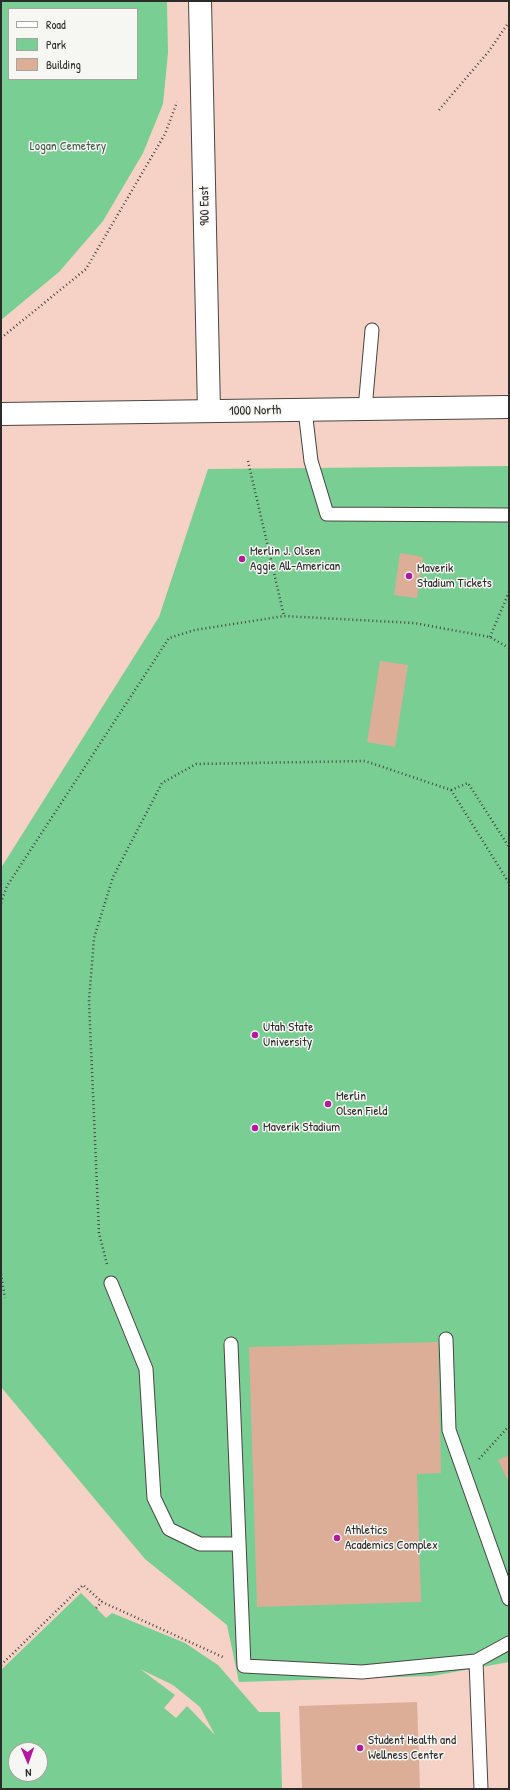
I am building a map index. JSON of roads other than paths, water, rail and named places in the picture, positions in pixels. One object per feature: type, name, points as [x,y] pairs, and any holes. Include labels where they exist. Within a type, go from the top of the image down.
[{"type":"street","name":"900 East","points":[[200,1],[209,411]]},
{"type":"street","name":"1000 North","points":[[1,414],[509,407]]},
{"type":"lane","points":[[365,409],[372,330]]},
{"type":"lane","points":[[305,410],[311,461],[327,514],[509,515]]},
{"type":"lane","points":[[111,1284],[146,1369],[154,1498],[169,1529],[200,1544],[238,1544]]},
{"type":"lane","points":[[446,1339],[449,1430],[464,1476],[509,1599]]},
{"type":"lane","points":[[230,1344],[244,1666],[362,1672],[476,1661],[509,1643]]},
{"type":"lane","points":[[476,1661],[481,1789]]},
{"type":"place","name":"Merlin J. Olsen Aggie All-American","points":[[242,559]]},
{"type":"place","name":"Maverik Stadium Tickets","points":[[409,576]]},
{"type":"place","name":"Utah State University","points":[[255,1035]]},
{"type":"place","name":"Merlin Olsen Field","points":[[328,1104]]},
{"type":"place","name":"Maverik Stadium","points":[[255,1128]]},
{"type":"place","name":"Athletics Academics Complex","points":[[337,1538]]},
{"type":"place","name":"Student Health and Wellness Center","points":[[360,1748]]},
{"type":"park label","name":"Logan Cemetery","points":[[68,147]]}]
